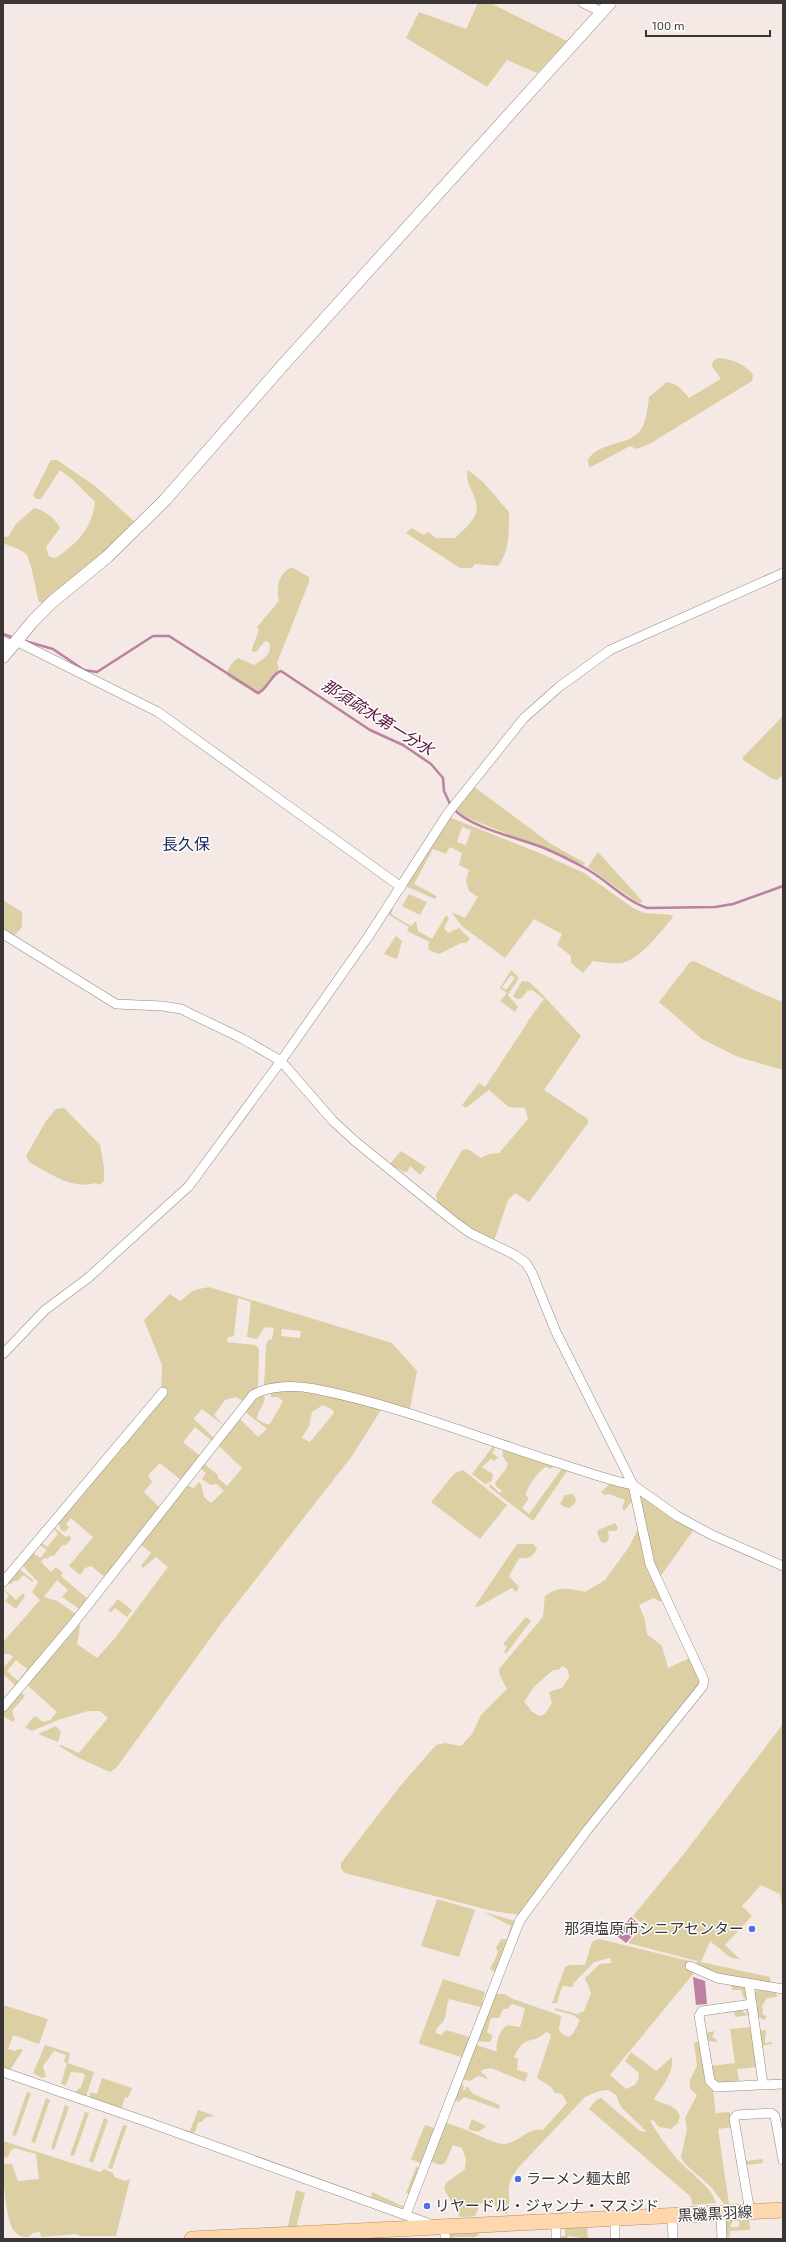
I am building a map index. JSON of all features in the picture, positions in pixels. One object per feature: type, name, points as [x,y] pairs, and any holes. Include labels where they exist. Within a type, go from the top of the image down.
[{"type":"main road","name":"黒磯黒羽線","points":[[192,2239],[442,2230],[556,2221],[783,2210]]},
{"type":"street","points":[[583,3],[606,7]]},
{"type":"street","points":[[3,657],[10,642],[52,602],[108,556],[165,500],[294,353],[606,7]]},
{"type":"street","points":[[3,1354],[45,1310],[88,1278],[189,1186],[281,1061],[401,887],[448,813],[524,718],[540,703],[610,650],[783,573]]},
{"type":"street","points":[[10,642],[158,712],[401,887]]},
{"type":"street","points":[[3,934],[116,1004],[162,1006],[181,1009],[243,1039],[281,1061],[333,1121],[356,1142],[470,1233],[515,1255],[526,1263],[532,1273],[556,1332],[625,1472],[633,1485],[650,1564],[704,1680],[703,1686],[588,1829],[520,1920],[406,2214]]},
{"type":"street","points":[[3,1707],[73,1624],[253,1395],[259,1392],[290,1387],[314,1389],[416,1415],[530,1454],[633,1485],[684,1520],[712,1535],[783,1566]]},
{"type":"street","points":[[3,1582],[163,1392]]},
{"type":"street","points":[[690,1966],[707,1975],[749,1984],[783,1989]]},
{"type":"street","points":[[749,1984],[763,2084]]},
{"type":"street","points":[[752,2004],[702,2011],[699,2016],[710,2081],[716,2087],[783,2084]]},
{"type":"street","points":[[3,2072],[406,2214],[442,2230]]},
{"type":"street","points":[[750,2212],[734,2118],[737,2115],[771,2113],[775,2116],[783,2160]]},
{"type":"street","points":[[722,2214],[722,2239]]},
{"type":"street","points":[[672,2216],[673,2239]]},
{"type":"street","points":[[615,2219],[615,2239]]},
{"type":"street","points":[[556,2221],[556,2239]]},
{"type":"shaded area","points":[[478,3],[490,3],[567,41],[537,73],[507,60],[487,87],[406,38],[419,12],[466,29]]},
{"type":"shaded area","points":[[718,358],[728,359],[746,367],[753,375],[752,381],[651,443],[637,449],[630,446],[589,468],[588,459],[593,453],[607,446],[629,439],[640,431],[645,419],[649,397],[667,382],[677,386],[689,398],[721,379],[712,366],[713,361]]},
{"type":"shaded area","points":[[51,460],[57,460],[95,486],[135,522],[135,526],[44,603],[39,602],[32,568],[28,557],[21,551],[3,543],[3,536],[8,537],[16,524],[34,508],[42,511],[49,515],[60,528],[46,547],[49,557],[56,558],[71,547],[87,528],[91,520],[95,502],[72,479],[60,470],[41,499],[36,499],[33,495]]},
{"type":"shaded area","points":[[468,470],[484,483],[509,512],[507,547],[498,566],[475,564],[472,568],[460,568],[406,533],[412,528],[423,535],[428,532],[436,538],[455,538],[465,528],[474,517],[477,505],[468,482]]},
{"type":"shaded area","points":[[290,568],[293,568],[309,577],[309,582],[277,663],[279,669],[263,692],[258,695],[227,676],[227,673],[234,661],[238,658],[254,665],[264,658],[270,650],[269,642],[265,641],[256,652],[251,651],[259,630],[257,627],[279,601],[278,587],[280,578]]},
{"type":"shaded area","points":[[783,716],[783,775],[777,780],[771,778],[743,760],[743,757]]},
{"type":"shaded area","points":[[473,786],[551,844],[585,863],[584,865],[463,816],[455,808]]},
{"type":"shaded area","points":[[449,817],[542,854],[584,873],[633,908],[644,913],[672,915],[673,917],[650,944],[635,957],[621,963],[593,961],[583,973],[571,963],[571,956],[557,945],[562,934],[534,919],[505,958],[463,927],[451,912],[465,918],[478,897],[469,891],[466,881],[469,870],[459,865],[462,853],[450,847],[446,854],[433,849],[414,884],[437,896],[435,899],[405,886]],"holes":[[[462,827],[471,830],[466,845],[457,842]]]},
{"type":"shaded area","points":[[598,852],[643,902],[640,903],[635,901],[588,867]]},
{"type":"shaded area","points":[[409,894],[427,902],[420,915],[402,906]]},
{"type":"shaded area","points":[[3,900],[22,912],[22,927],[14,936],[3,928]]},
{"type":"shaded area","points":[[391,908],[393,909],[391,914],[411,926],[416,921],[418,931],[432,939],[446,915],[449,918],[444,928],[448,933],[459,928],[470,939],[466,943],[461,943],[439,954],[429,950],[428,945],[430,942],[407,931],[409,927],[386,913]]},
{"type":"shaded area","points":[[396,936],[402,941],[397,959],[384,954]]},
{"type":"shaded area","points":[[694,961],[756,991],[783,1002],[783,1070],[738,1057],[702,1039],[659,1002],[690,962]]},
{"type":"shaded area","points":[[511,970],[519,978],[508,995],[518,1007],[515,1012],[500,1001],[507,993],[500,988]],"holes":[[[511,975],[515,978],[506,990],[502,987]]]},
{"type":"shaded area","points":[[522,981],[529,982],[537,989],[581,1036],[544,1090],[588,1119],[588,1123],[529,1202],[515,1193],[508,1200],[495,1238],[492,1240],[477,1233],[450,1215],[442,1208],[436,1195],[462,1150],[468,1149],[481,1158],[489,1154],[499,1153],[528,1119],[525,1108],[509,1107],[489,1090],[466,1108],[462,1105],[479,1083],[485,1087],[544,999],[532,990],[527,991],[522,998],[517,999],[513,996]]},
{"type":"shaded area","points":[[64,1108],[100,1145],[104,1167],[104,1181],[99,1185],[96,1183],[87,1185],[78,1184],[61,1179],[29,1162],[26,1156],[46,1121],[56,1109]]},
{"type":"shaded area","points":[[401,1151],[426,1167],[420,1175],[410,1166],[408,1171],[404,1172],[390,1164]]},
{"type":"shaded area","points":[[209,1287],[392,1343],[417,1371],[410,1409],[384,1405],[352,1456],[220,1625],[117,1767],[110,1772],[79,1758],[59,1746],[61,1745],[79,1753],[108,1718],[100,1711],[88,1711],[58,1720],[32,1731],[25,1727],[35,1716],[43,1722],[50,1720],[57,1712],[26,1684],[16,1686],[3,1674],[3,1668],[13,1657],[10,1654],[3,1654],[3,1642],[40,1600],[32,1592],[38,1582],[21,1564],[32,1552],[40,1558],[47,1550],[39,1544],[41,1542],[47,1547],[58,1534],[54,1529],[55,1528],[66,1537],[69,1535],[71,1539],[66,1545],[62,1545],[54,1556],[50,1556],[47,1559],[44,1558],[41,1562],[51,1572],[56,1567],[63,1573],[61,1576],[89,1600],[81,1610],[62,1597],[68,1590],[57,1580],[44,1597],[57,1601],[76,1614],[80,1627],[77,1644],[97,1658],[115,1638],[168,1567],[156,1557],[143,1568],[141,1566],[151,1553],[140,1544],[129,1558],[132,1564],[126,1559],[185,1485],[194,1488],[199,1482],[201,1484],[204,1497],[211,1503],[224,1491],[217,1484],[210,1485],[202,1479],[206,1473],[199,1467],[203,1463],[218,1475],[218,1478],[227,1486],[242,1468],[218,1445],[238,1417],[258,1437],[267,1429],[244,1411],[253,1400],[262,1395],[265,1398],[258,1413],[257,1419],[266,1424],[270,1424],[283,1401],[278,1397],[271,1397],[271,1392],[264,1387],[266,1346],[268,1340],[272,1339],[274,1329],[270,1327],[264,1328],[257,1339],[247,1337],[251,1302],[238,1298],[234,1336],[228,1337],[227,1342],[255,1345],[259,1349],[258,1389],[245,1402],[236,1397],[225,1400],[214,1415],[226,1427],[202,1409],[194,1418],[215,1439],[213,1442],[195,1427],[183,1442],[201,1457],[182,1481],[160,1463],[148,1475],[152,1482],[144,1492],[160,1508],[106,1578],[91,1566],[85,1568],[80,1575],[69,1566],[93,1537],[71,1518],[66,1524],[69,1527],[65,1532],[61,1530],[58,1522],[161,1399],[162,1365],[144,1320],[170,1294],[180,1301],[194,1290]],"holes":[[[282,1329],[301,1331],[300,1338],[281,1336]],[[323,1405],[333,1410],[334,1413],[310,1442],[302,1438],[309,1426],[312,1412]],[[16,1660],[27,1669],[18,1681],[7,1671]]]},
{"type":"shaded area","points":[[494,1445],[496,1446],[492,1453],[500,1459],[497,1458],[494,1461],[491,1459],[482,1467],[493,1474],[492,1481],[485,1484],[472,1474]]},
{"type":"shaded area","points":[[504,1448],[555,1464],[551,1469],[546,1467],[540,1471],[528,1489],[526,1496],[529,1498],[522,1508],[529,1514],[563,1467],[569,1468],[533,1521],[489,1487],[490,1484],[500,1493],[502,1491],[496,1486],[495,1483],[506,1469],[508,1463],[503,1456]]},
{"type":"shaded area","points":[[463,1470],[507,1505],[480,1539],[431,1502],[455,1473]]},
{"type":"shaded area","points":[[611,1483],[630,1488],[634,1499],[624,1511],[622,1507],[625,1500],[609,1494],[604,1495],[601,1492]]},
{"type":"shaded area","points":[[637,1491],[695,1528],[655,1584],[662,1600],[660,1602],[654,1598],[639,1605],[645,1620],[647,1634],[662,1646],[668,1668],[690,1658],[701,1683],[521,1915],[493,1911],[345,1873],[341,1869],[341,1863],[401,1785],[436,1745],[445,1743],[461,1746],[472,1734],[481,1715],[507,1689],[500,1676],[499,1669],[543,1617],[545,1596],[559,1589],[585,1592],[605,1580],[629,1547],[638,1529]],"holes":[[[563,1666],[568,1670],[569,1677],[562,1688],[549,1693],[552,1703],[545,1714],[539,1716],[531,1711],[524,1702],[534,1687],[553,1670],[558,1670]]]},
{"type":"shaded area","points":[[573,1494],[576,1499],[575,1503],[570,1508],[564,1507],[560,1504],[565,1495]]},
{"type":"shaded area","points":[[615,1523],[618,1528],[616,1531],[608,1531],[609,1538],[606,1543],[601,1542],[597,1533],[598,1530]]},
{"type":"shaded area","points":[[517,1544],[533,1544],[537,1548],[534,1554],[530,1557],[519,1558],[509,1576],[519,1587],[516,1592],[512,1588],[478,1607],[475,1606]]},
{"type":"shaded area","points":[[19,1569],[33,1580],[33,1582],[23,1575],[18,1581],[14,1581],[10,1585],[7,1582]]},
{"type":"shaded area","points":[[4,1589],[16,1600],[23,1593],[25,1596],[16,1609],[5,1601],[9,1596]]},
{"type":"shaded area","points":[[118,1599],[132,1610],[127,1617],[115,1608],[111,1612],[108,1611]]},
{"type":"shaded area","points":[[526,1617],[531,1621],[506,1654],[504,1652],[507,1647],[503,1644]]},
{"type":"shaded area","points":[[20,1692],[25,1696],[12,1711],[15,1720],[13,1722],[3,1716],[3,1714]]},
{"type":"shaded area","points":[[783,1724],[783,1914],[780,1894],[761,1885],[742,1906],[752,1916],[725,1945],[740,1959],[731,1958],[710,1941],[701,1962],[770,1977],[771,1985],[709,1973],[696,1965],[697,1961],[628,1943],[644,1925],[633,1916],[683,1855]]},
{"type":"shaded area","points":[[56,1726],[61,1732],[58,1742],[38,1734]]},
{"type":"shaded area","points":[[437,1899],[475,1910],[459,1957],[421,1946]]},
{"type":"shaded area","points":[[484,1912],[515,1921],[499,1969],[495,1972],[490,1969],[498,1951],[496,1948],[501,1939],[507,1939],[511,1926]]},
{"type":"shaded area","points":[[631,1917],[641,1926],[626,1943],[616,1935]]},
{"type":"shaded area","points":[[599,1939],[689,1961],[695,1969],[694,1973],[610,2075],[626,2089],[635,2085],[639,2078],[638,2072],[625,2061],[631,2052],[656,2071],[672,2057],[670,2074],[654,2099],[669,2105],[678,2112],[680,2116],[678,2123],[671,2129],[659,2127],[653,2120],[650,2121],[673,2154],[709,2190],[716,2203],[692,2205],[691,2197],[589,2109],[596,2100],[601,2098],[640,2131],[647,2132],[621,2107],[616,2095],[608,2090],[599,2091],[585,2097],[518,2168],[510,2182],[509,2208],[507,2214],[498,2211],[493,2202],[481,2203],[475,2216],[460,2217],[444,2189],[446,2183],[465,2169],[466,2159],[462,2148],[453,2145],[445,2163],[441,2165],[429,2161],[445,2123],[503,2144],[513,2141],[532,2131],[543,2130],[567,2103],[562,2094],[555,2093],[551,2087],[537,2078],[551,2036],[546,2032],[522,2045],[514,2057],[518,2059],[517,2070],[528,2073],[525,2082],[491,2068],[482,2070],[481,2072],[487,2077],[487,2079],[478,2076],[470,2081],[460,2079],[474,2044],[497,2052],[497,2041],[504,2028],[507,2025],[520,2027],[525,2008],[512,2004],[507,2009],[503,2009],[499,2018],[491,2018],[487,2032],[492,2035],[492,2039],[489,2042],[476,2041],[494,1994],[504,1994],[513,1999],[559,2015],[561,2017],[559,2029],[562,2034],[569,2037],[574,2032],[580,2020],[573,2015],[555,2010],[555,2008],[577,2014],[584,2011],[591,1993],[585,1978],[600,1964],[612,1963],[610,1958],[594,1962],[573,1984],[573,1987],[563,1986],[557,2003],[552,2003],[565,1967],[570,1965],[585,1965],[592,1942]]},
{"type":"shaded area","points":[[693,1977],[705,1981],[707,2004],[696,2005]]},
{"type":"shaded area","points":[[443,1979],[485,1992],[482,2001],[484,2005],[464,2056],[461,2057],[420,2044],[419,2042]],"holes":[[[449,1999],[481,2007],[470,2037],[446,2030],[441,2035],[436,2033],[436,2029],[445,2018]]]},
{"type":"shaded area","points":[[731,1983],[744,1986],[747,1998],[744,1999],[741,1990],[732,1990]]},
{"type":"shaded area","points":[[759,1989],[776,1992],[777,1997],[767,1998],[762,2006],[763,2015],[767,2016],[764,2020],[757,2016],[754,1993]]},
{"type":"shaded area","points":[[3,2005],[48,2019],[39,2044],[13,2035],[8,2049],[15,2051],[19,2049],[23,2050],[10,2070],[3,2068]]},
{"type":"shaded area","points":[[745,2008],[750,2015],[735,2017],[734,2010],[740,2009],[747,2015]]},
{"type":"shaded area","points":[[752,2027],[758,2067],[737,2069],[739,2081],[745,2082],[718,2083],[714,2080],[711,2066],[735,2063],[730,2029]]},
{"type":"shaded area","points":[[766,2030],[765,2043],[772,2042],[772,2044],[761,2046],[759,2031]]},
{"type":"shaded area","points":[[715,2031],[712,2037],[716,2039],[717,2042],[707,2041],[706,2033]]},
{"type":"shaded area","points":[[698,2041],[702,2043],[713,2089],[716,2117],[716,2113],[730,2112],[733,2127],[718,2129],[729,2204],[724,2204],[711,2187],[684,2163],[681,2157],[687,2129],[685,2118],[697,2095],[690,2089],[690,2080],[697,2066],[694,2043]]},
{"type":"shaded area","points":[[45,2045],[70,2053],[68,2063],[94,2072],[86,2097],[74,2093],[81,2087],[85,2076],[83,2073],[71,2072],[66,2085],[61,2084],[67,2063],[64,2062],[66,2055],[54,2051],[43,2066],[46,2077],[42,2078],[33,2073]]},
{"type":"shaded area","points":[[102,2078],[132,2088],[128,2098],[125,2097],[121,2109],[90,2099],[90,2092],[97,2094]]},
{"type":"shaded area","points":[[458,2084],[464,2085],[463,2090],[465,2090],[467,2086],[473,2094],[500,2105],[499,2109],[464,2097],[459,2102],[452,2099]]},
{"type":"shaded area","points":[[27,2092],[31,2093],[16,2136],[12,2135]]},
{"type":"shaded area","points":[[46,2098],[50,2100],[35,2143],[31,2142]]},
{"type":"shaded area","points":[[65,2105],[69,2107],[54,2150],[51,2148]]},
{"type":"shaded area","points":[[198,2110],[215,2116],[207,2117],[202,2122],[198,2122],[196,2130],[193,2134],[180,2129],[190,2131]]},
{"type":"shaded area","points":[[85,2112],[89,2113],[74,2156],[70,2155]]},
{"type":"shaded area","points":[[104,2118],[108,2120],[93,2163],[89,2161]]},
{"type":"shaded area","points":[[472,2119],[486,2126],[477,2131],[468,2129]]},
{"type":"shaded area","points":[[123,2125],[127,2126],[112,2169],[108,2168]]},
{"type":"shaded area","points":[[425,2125],[434,2128],[434,2131],[423,2161],[420,2163],[411,2159]]},
{"type":"shaded area","points":[[3,2141],[100,2172],[104,2169],[113,2173],[114,2177],[125,2181],[130,2179],[116,2236],[80,2236],[76,2234],[41,2237],[40,2232],[33,2233],[26,2237],[16,2233],[11,2226],[7,2209],[4,2189],[3,2164],[12,2164],[18,2181],[39,2179],[36,2154],[14,2148],[11,2150],[8,2157],[3,2158]]},
{"type":"shaded area","points":[[762,2159],[763,2163],[746,2165],[746,2161]]},
{"type":"shaded area","points":[[416,2167],[420,2168],[410,2194],[406,2193]]},
{"type":"shaded area","points":[[296,2190],[305,2193],[297,2224],[298,2227],[287,2230]]},
{"type":"shaded area","points":[[372,2192],[405,2207],[403,2208],[371,2197]]},
{"type":"shaded area","points":[[749,2219],[750,2230],[730,2231],[729,2239],[726,2239],[725,2220],[733,2220],[730,2227],[739,2227],[739,2220]]},
{"type":"shaded area","points":[[565,2228],[587,2228],[588,2239],[569,2236],[566,2239],[560,2239],[560,2236],[565,2236]]},
{"type":"shaded area","points":[[479,2232],[479,2235],[475,2237],[454,2237],[453,2239],[450,2239],[449,2233]]},
{"type":"waterway","name":"那須疏水第一分水","points":[[3,634],[14,638]]},
{"type":"waterway","name":"那須疏水第一分水","points":[[25,641],[53,649],[84,670],[97,672],[153,636],[169,636],[258,693],[265,688],[274,675],[281,671],[370,730],[403,745],[431,764],[443,778],[444,791],[451,806]]},
{"type":"waterway","name":"那須疏水第一分水","points":[[454,809],[461,815],[483,827],[560,855],[593,873],[623,895],[647,908],[715,907],[733,904],[783,886]]},
{"type":"place","name":"那須塩原市シニアセンター","points":[[752,1929]]},
{"type":"place","name":"ラーメン麺太郎","points":[[518,2179]]},
{"type":"place","name":"リヤードル・ジャンナ・マスジド","points":[[427,2206]]},
{"type":"district","name":"長久保","points":[[186,844]]}]
